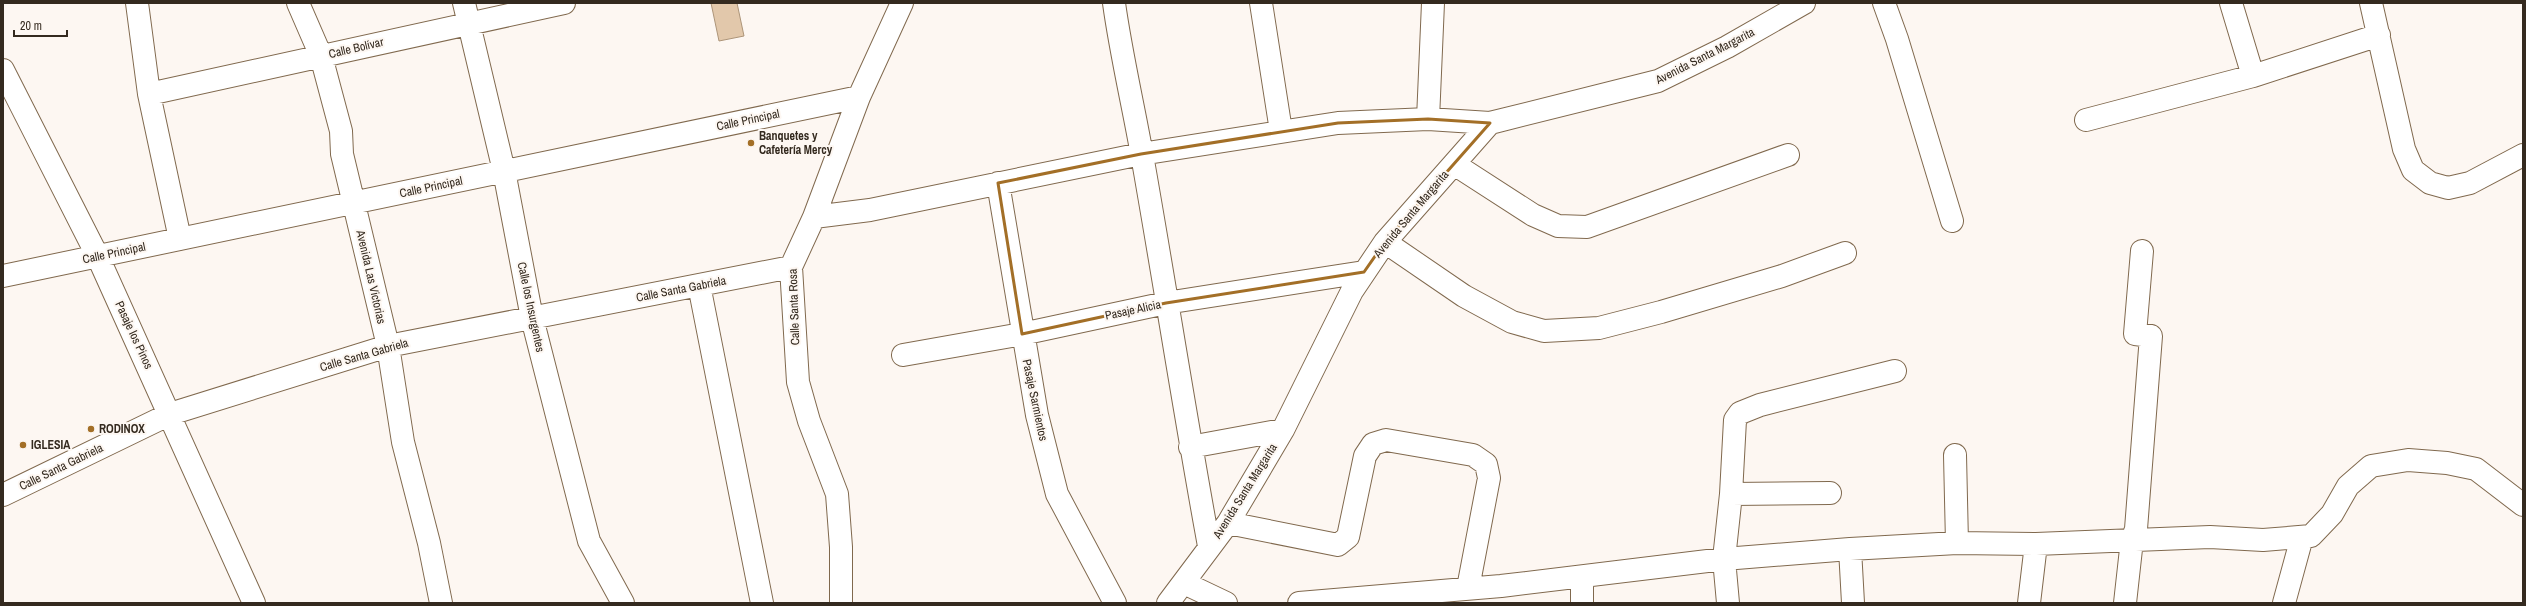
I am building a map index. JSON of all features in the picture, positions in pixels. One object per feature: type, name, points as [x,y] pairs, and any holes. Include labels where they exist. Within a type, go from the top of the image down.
[{"type":"street","points":[[137,3],[149,94],[180,239]]},
{"type":"street","name":"Avenida Las Victorias","points":[[298,3],[321,56],[340,131],[342,154],[388,346],[403,442],[429,544],[441,603]]},
{"type":"street","name":"Calle Bolívar","points":[[149,94],[321,56],[466,13],[564,3]]},
{"type":"street","name":"Calle Santa Rosa","points":[[841,603],[841,547],[837,494],[809,421],[798,382],[791,267],[814,217],[859,97],[902,3]]},
{"type":"street","points":[[1261,3],[1281,131]]},
{"type":"street","points":[[1428,119],[1433,3]]},
{"type":"street","points":[[1884,3],[1952,221]]},
{"type":"street","points":[[2231,3],[2253,76]]},
{"type":"street","points":[[2371,3],[2404,149],[2413,170],[2430,183],[2448,188],[2470,184],[2523,155]]},
{"type":"street","points":[[1119,4],[1122,61],[1141,154],[1190,447],[1209,546]]},
{"type":"street","name":"Avenida Santa Margarita","points":[[1168,603],[1184,583],[1209,546],[1228,523],[1283,430],[1352,291],[1364,272],[1385,242],[1490,123],[1658,81],[1727,47],[1793,5]]},
{"type":"street","name":"Calle los Insurgentes","points":[[466,13],[504,171],[532,318],[589,541],[623,603]]},
{"type":"street","points":[[2086,120],[2253,76],[2379,35]]},
{"type":"street","name":"Pasaje los Pinos","points":[[3,70],[98,257],[254,603]]},
{"type":"street","name":"Calle Principal","points":[[3,276],[859,97]]},
{"type":"street","points":[[814,217],[870,210],[1141,154],[1338,123],[1428,119],[1490,123]]},
{"type":"street","points":[[1454,164],[1533,215],[1558,226],[1587,227],[1788,156]]},
{"type":"street","name":"Pasaje Sarmientos","points":[[998,183],[1022,334],[1037,416],[1057,494],[1115,603]]},
{"type":"street","points":[[1385,242],[1464,296],[1512,322],[1544,331],[1599,328],[1648,316],[1782,276],[1845,253]]},
{"type":"street","points":[[2125,603],[2132,540],[2136,529],[2151,336],[2135,334],[2142,251]]},
{"type":"street","name":"Calle Santa Gabriela","points":[[3,495],[170,414],[388,346],[791,267]]},
{"type":"street","name":"Pasaje Alicia","points":[[903,355],[1022,334],[1166,303],[1364,272]]},
{"type":"street","points":[[699,285],[762,603]]},
{"type":"street","points":[[1728,603],[1724,559],[1731,494],[1733,429],[1735,420],[1740,413],[1760,405],[1800,393],[1895,371]]},
{"type":"street","points":[[1190,447],[1283,430]]},
{"type":"street","points":[[1228,523],[1338,545],[1348,537],[1365,456],[1373,444],[1386,440],[1473,455],[1486,464],[1489,478],[1468,588]]},
{"type":"street","points":[[1955,455],[1957,543]]},
{"type":"street","points":[[1299,603],[1363,601],[1468,588],[1501,594],[1582,577],[1724,559],[1850,549],[1957,543],[2036,544],[2210,538],[2263,540],[2311,536],[2332,514],[2348,486],[2371,466],[2408,460],[2447,463],[2476,469],[2523,504]]},
{"type":"street","points":[[1731,494],[1830,493]]},
{"type":"street","points":[[2284,603],[2302,537]]},
{"type":"street","points":[[2029,603],[2036,544]]},
{"type":"street","points":[[1850,549],[1853,603]]},
{"type":"street","points":[[1582,577],[1582,603]]},
{"type":"street","points":[[1184,583],[1226,603]]},
{"type":"highlighted area","points":[[1428,119],[1490,123],[1385,242],[1364,272],[1166,303],[1022,334],[998,183],[1141,154],[1338,123]]},
{"type":"building","points":[[711,3],[737,3],[744,36],[719,41]]},
{"type":"place","name":"Banquetes y Cafetería Mercy","points":[[751,143]]},
{"type":"place","name":"RODINOX","points":[[91,429]]},
{"type":"place","name":"IGLESIA","points":[[23,445]]}]
